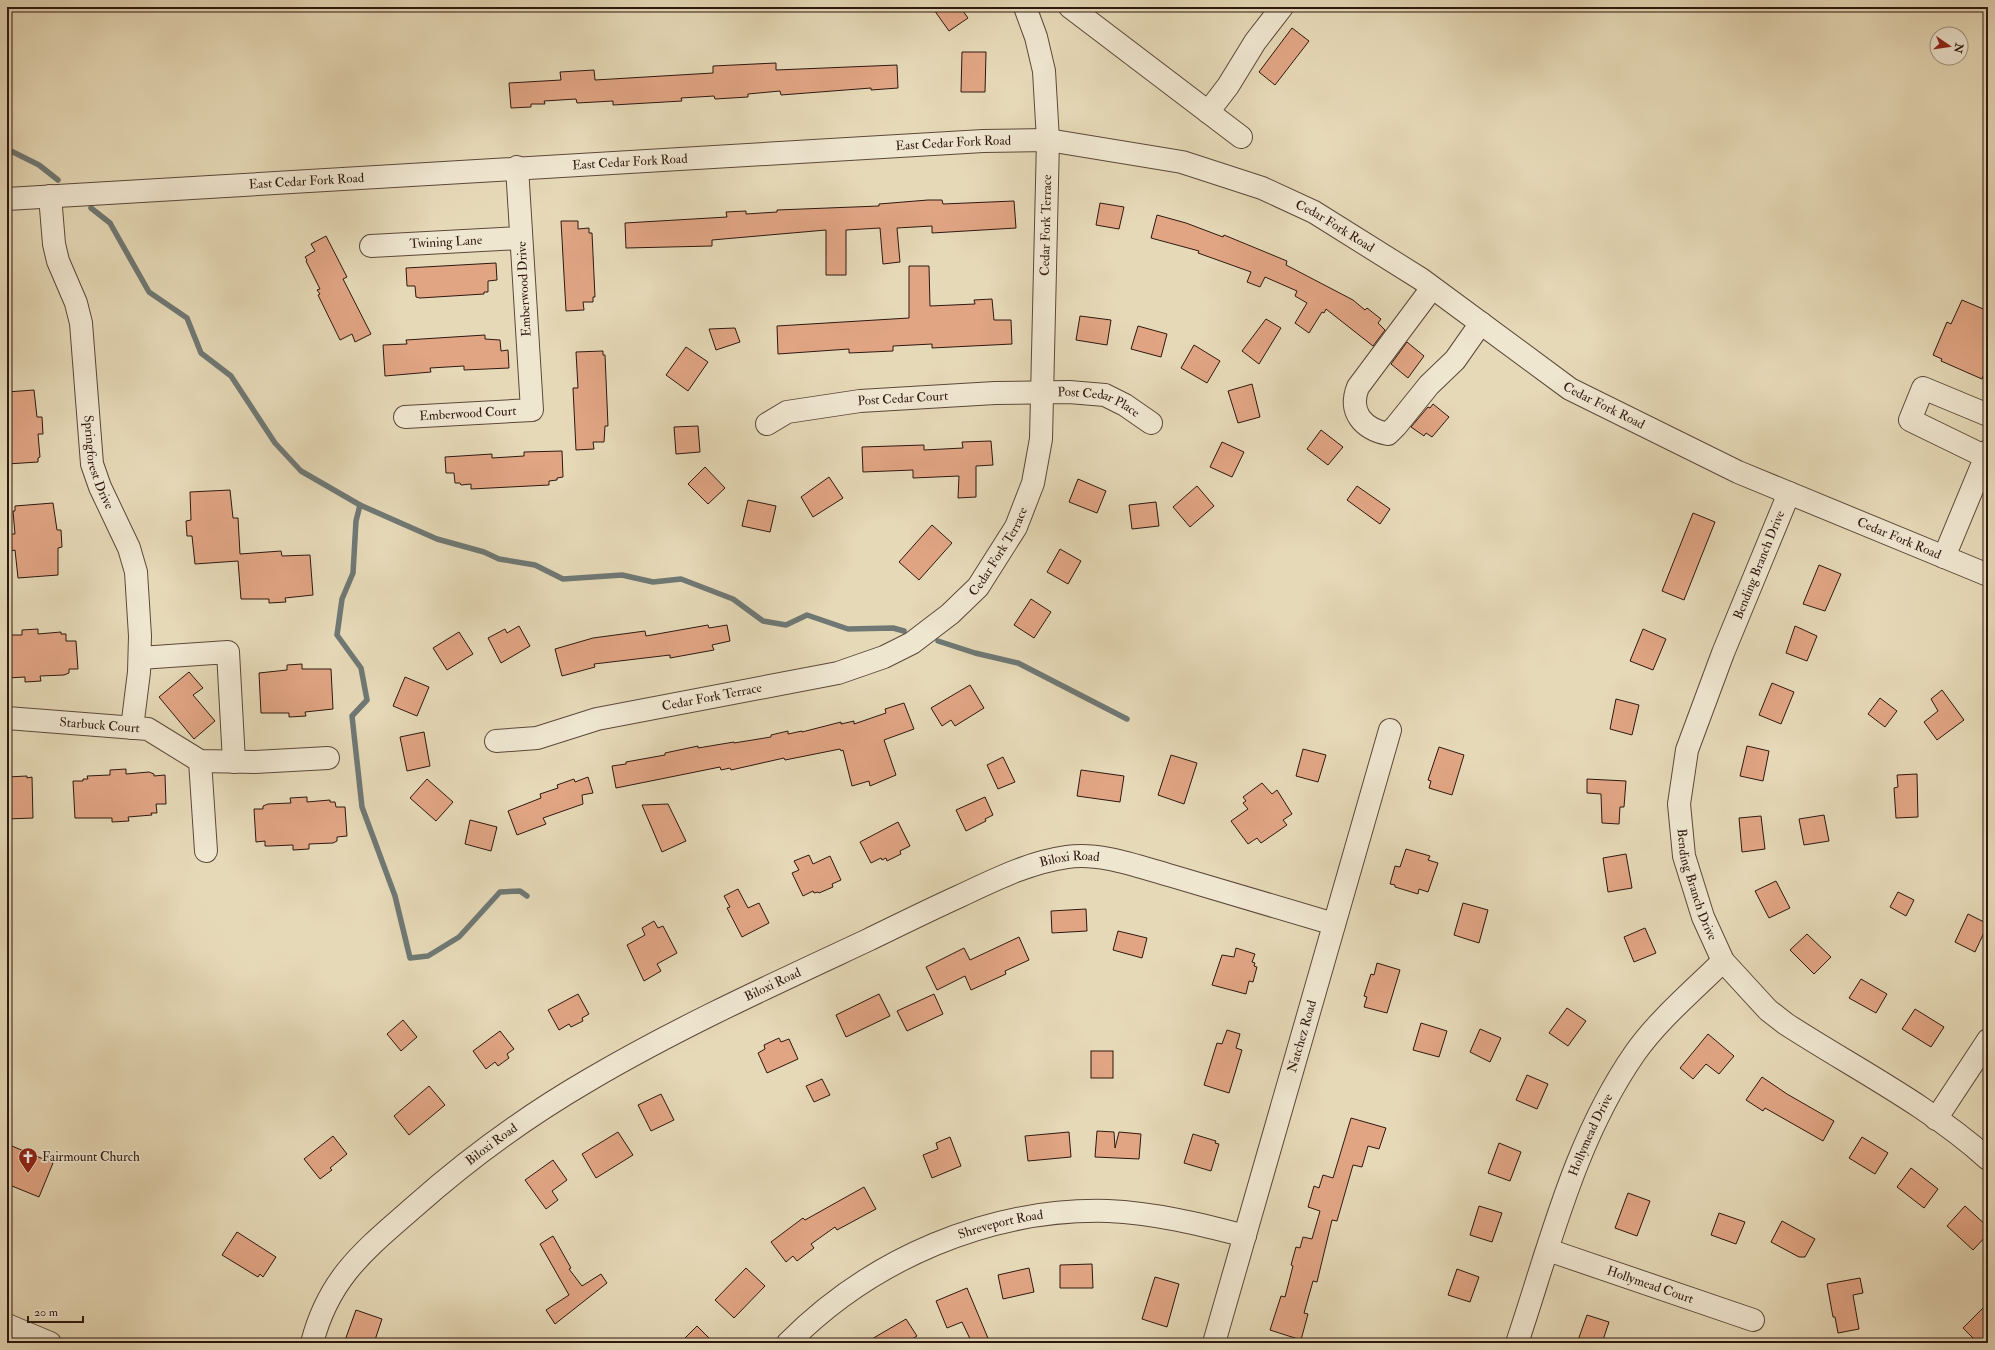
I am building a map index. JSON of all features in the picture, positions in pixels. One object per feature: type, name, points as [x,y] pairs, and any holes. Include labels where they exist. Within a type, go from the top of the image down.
[{"type":"street","name":"Cedar Fork Terrace","points":[[496,741],[537,738],[597,719],[838,673],[884,657],[912,643],[950,614],[978,587],[1016,527],[1033,483],[1041,439],[1048,140],[1044,71],[1036,37],[1025,7]]},
{"type":"street","points":[[1070,7],[1241,137]]},
{"type":"street","points":[[1208,112],[1228,86],[1255,42],[1282,7]]},
{"type":"street","name":"East Cedar Fork Road","points":[[7,199],[983,140],[1048,140],[1182,162],[1249,184]]},
{"type":"street","name":"Emberwood Drive","points":[[517,168],[532,410]]},
{"type":"street","name":"Cedar Fork Road","points":[[1249,184],[1262,188],[1314,212],[1432,288],[1570,389],[1738,472],[1988,575]]},
{"type":"street","name":"Springforest Drive","points":[[50,196],[54,244],[58,261],[76,303],[81,323],[92,464],[100,487],[129,548],[136,572],[140,658],[132,728]]},
{"type":"street","name":"Twining Lane","points":[[371,246],[521,238]]},
{"type":"street","points":[[1432,288],[1358,387],[1353,398],[1355,410],[1363,423],[1376,431],[1388,434],[1429,385],[1455,360],[1480,323]]},
{"type":"street","points":[[1944,557],[1987,454],[1910,420],[1923,388],[1988,415]]},
{"type":"street","name":"Post Cedar Place","points":[[1042,393],[1069,392],[1105,396],[1125,405],[1151,423]]},
{"type":"street","name":"Post Cedar Court","points":[[768,424],[787,412],[860,401],[995,393],[1042,393]]},
{"type":"street","name":"Emberwood Court","points":[[405,417],[532,410]]},
{"type":"street","name":"Bending Branch Drive","points":[[1789,493],[1723,653],[1687,750],[1679,804],[1684,856],[1703,917],[1723,961],[1768,1010],[1786,1024],[1936,1119],[1968,1141],[1988,1159]]},
{"type":"street","points":[[140,658],[228,652],[234,762]]},
{"type":"street","name":"Starbuck Court","points":[[7,718],[132,728],[154,732],[200,761]]},
{"type":"street","name":"Natchez Road","points":[[1214,1343],[1390,730]]},
{"type":"street","points":[[206,851],[200,761],[234,762],[328,758]]},
{"type":"street","name":"Biloxi Road","points":[[312,1343],[323,1307],[334,1288],[355,1260],[427,1195],[472,1159],[514,1129],[586,1082],[636,1053],[776,983],[993,880],[1042,861],[1070,856],[1098,856],[1334,924]]},
{"type":"street","name":"Hollymead Drive","points":[[1517,1343],[1575,1167],[1608,1096],[1636,1052],[1663,1021],[1723,961]]},
{"type":"street","points":[[1936,1119],[1988,1040]]},
{"type":"street","name":"Shreveport Road","points":[[788,1343],[803,1327],[844,1294],[887,1266],[949,1238],[997,1224],[1033,1216],[1072,1212],[1109,1212],[1151,1216],[1204,1225],[1245,1236]]},
{"type":"street","name":"Hollymead Court","points":[[1548,1250],[1753,1320]]},
{"type":"street","points":[[7,1325],[50,1343]]},
{"type":"building","points":[[932,7],[960,7],[968,18],[949,31]]},
{"type":"building","points":[[1292,28],[1309,41],[1275,85],[1259,72]]},
{"type":"building","points":[[962,52],[986,52],[985,92],[961,92]]},
{"type":"building","points":[[776,63],[776,70],[897,65],[898,88],[871,90],[871,88],[781,95],[780,91],[748,94],[748,97],[715,99],[714,96],[681,98],[682,101],[613,105],[613,101],[577,103],[576,99],[544,101],[545,104],[531,104],[531,107],[511,108],[509,83],[561,80],[560,72],[594,70],[595,80],[713,73],[713,66]]},
{"type":"building","points":[[942,200],[943,204],[1014,201],[1016,228],[932,233],[932,226],[897,228],[900,262],[883,264],[880,228],[846,230],[846,275],[826,275],[826,230],[712,240],[712,246],[626,248],[625,223],[727,217],[726,212],[746,211],[746,214],[777,212],[777,210],[879,206],[879,204]]},
{"type":"building","points":[[1100,203],[1124,207],[1119,229],[1096,225]]},
{"type":"building","points":[[1157,215],[1186,223],[1223,237],[1224,235],[1287,261],[1286,265],[1353,300],[1365,310],[1367,308],[1381,319],[1378,323],[1385,330],[1373,346],[1326,309],[1324,313],[1322,312],[1309,333],[1295,323],[1307,303],[1295,296],[1297,291],[1265,277],[1260,287],[1247,282],[1251,272],[1198,253],[1199,251],[1151,238]]},
{"type":"building","points":[[561,221],[578,221],[578,229],[589,228],[589,233],[592,233],[595,297],[593,297],[593,302],[583,302],[584,310],[566,311]]},
{"type":"building","points":[[326,236],[347,277],[343,279],[371,334],[355,342],[352,334],[340,340],[318,295],[320,294],[317,290],[320,289],[306,261],[307,260],[305,257],[315,251],[311,244]]},
{"type":"building","points":[[496,263],[497,280],[488,281],[488,292],[484,292],[484,294],[420,298],[416,297],[415,286],[407,286],[406,268]]},
{"type":"building","points":[[909,266],[929,266],[930,306],[975,304],[974,300],[992,299],[994,320],[1011,320],[1012,344],[932,348],[932,344],[893,346],[893,351],[849,353],[849,349],[778,354],[777,326],[909,318]]},
{"type":"building","points":[[1962,300],[1988,311],[1988,378],[1983,376],[1982,379],[1941,361],[1942,359],[1933,355],[1947,322],[1951,324]]},
{"type":"building","points":[[1080,316],[1111,320],[1107,345],[1076,340]]},
{"type":"building","points":[[1266,319],[1281,328],[1259,364],[1242,351]]},
{"type":"building","points":[[1138,326],[1167,334],[1161,357],[1131,349]]},
{"type":"building","points":[[735,328],[740,342],[716,350],[709,329]]},
{"type":"building","points":[[485,335],[485,339],[500,340],[501,351],[508,350],[509,368],[464,370],[464,366],[430,368],[431,372],[385,376],[383,345],[407,344],[406,340]]},
{"type":"building","points":[[1407,342],[1424,356],[1408,378],[1391,364]]},
{"type":"building","points":[[1194,345],[1220,361],[1207,383],[1181,368]]},
{"type":"building","points":[[686,347],[708,362],[688,391],[666,375]]},
{"type":"building","points":[[603,351],[603,355],[605,355],[608,426],[605,426],[604,442],[593,442],[594,449],[576,450],[573,388],[578,388],[576,352]]},
{"type":"building","points":[[1252,384],[1260,417],[1238,423],[1228,391]]},
{"type":"building","points":[[34,390],[37,417],[42,417],[43,434],[38,434],[40,457],[38,458],[38,462],[7,464],[7,392]]},
{"type":"building","points":[[1433,404],[1449,417],[1432,437],[1426,433],[1424,436],[1411,427],[1428,407],[1430,408]]},
{"type":"building","points":[[698,426],[700,452],[676,454],[674,427]]},
{"type":"building","points":[[1321,430],[1343,447],[1328,465],[1307,449]]},
{"type":"building","points":[[991,441],[993,465],[976,466],[976,497],[958,498],[959,476],[913,478],[913,470],[863,472],[862,447],[924,445],[924,450],[963,448],[962,442]]},
{"type":"building","points":[[1222,442],[1244,452],[1232,477],[1210,467]]},
{"type":"building","points":[[562,451],[563,477],[557,478],[557,480],[549,481],[549,485],[471,489],[471,484],[461,485],[460,483],[455,483],[454,473],[446,473],[445,457],[492,454],[492,458],[524,456],[524,452]]},
{"type":"building","points":[[705,467],[725,488],[708,504],[688,484]]},
{"type":"building","points":[[829,477],[843,498],[813,517],[801,497]]},
{"type":"building","points":[[1078,479],[1106,491],[1097,513],[1069,502]]},
{"type":"building","points":[[1197,486],[1214,506],[1190,527],[1173,507]]},
{"type":"building","points":[[1357,486],[1390,509],[1380,524],[1347,500]]},
{"type":"building","points":[[230,490],[233,518],[238,518],[240,554],[281,551],[282,556],[310,555],[313,595],[285,598],[286,602],[269,603],[269,599],[241,599],[238,561],[195,564],[192,536],[187,536],[186,521],[191,520],[190,492]]},
{"type":"building","points":[[748,500],[776,506],[770,532],[742,526]]},
{"type":"building","points":[[1156,502],[1159,526],[1132,529],[1129,505]]},
{"type":"building","points":[[53,503],[57,530],[61,530],[62,547],[58,548],[58,575],[18,578],[15,550],[11,551],[10,534],[15,534],[13,511],[15,511],[15,506]]},
{"type":"building","points":[[1693,513],[1715,522],[1684,600],[1662,591]]},
{"type":"building","points":[[932,525],[952,543],[919,580],[899,562]]},
{"type":"building","points":[[1060,549],[1081,561],[1068,584],[1047,572]]},
{"type":"building","points":[[1819,565],[1841,574],[1825,611],[1803,604]]},
{"type":"building","points":[[1031,599],[1051,612],[1034,638],[1014,625]]},
{"type":"building","points":[[708,625],[709,628],[727,625],[730,641],[712,645],[714,650],[670,658],[670,655],[594,664],[595,667],[562,676],[555,649],[593,638],[645,631],[646,636]]},
{"type":"building","points":[[519,626],[530,646],[501,663],[488,638],[505,629],[507,633]]},
{"type":"building","points":[[1795,626],[1817,636],[1807,661],[1786,653]]},
{"type":"building","points":[[38,629],[38,634],[61,632],[61,634],[66,634],[66,641],[76,641],[78,669],[69,669],[69,673],[64,675],[40,676],[41,681],[25,682],[25,677],[7,678],[7,635],[22,635],[22,630]]},
{"type":"building","points":[[1643,629],[1666,639],[1653,670],[1630,661]]},
{"type":"building","points":[[459,632],[473,654],[447,670],[433,648]]},
{"type":"building","points":[[302,664],[302,669],[331,669],[333,709],[305,712],[306,716],[289,717],[289,713],[261,713],[259,673],[287,670],[287,665]]},
{"type":"building","points":[[189,672],[203,688],[193,695],[215,721],[194,739],[159,697]]},
{"type":"building","points":[[405,677],[429,687],[417,716],[393,706]]},
{"type":"building","points":[[1772,683],[1794,692],[1781,724],[1759,715]]},
{"type":"building","points":[[970,685],[984,708],[955,726],[951,720],[942,726],[931,708]]},
{"type":"building","points":[[1942,690],[1964,720],[1937,740],[1924,722],[1938,711],[1931,699]]},
{"type":"building","points":[[1880,698],[1897,711],[1885,727],[1868,714]]},
{"type":"building","points":[[1616,699],[1639,705],[1632,735],[1610,729]]},
{"type":"building","points":[[904,703],[914,729],[884,740],[896,775],[870,786],[869,781],[852,786],[843,750],[841,751],[840,749],[785,760],[784,758],[731,770],[730,768],[721,770],[720,767],[616,788],[612,766],[665,755],[665,753],[698,746],[698,748],[771,737],[771,735],[788,731],[788,734],[802,732],[841,722],[841,724],[854,721],[854,724],[886,713],[885,709]]},
{"type":"building","points":[[424,732],[430,766],[407,771],[400,737]]},
{"type":"building","points":[[1747,746],[1769,751],[1763,781],[1740,776]]},
{"type":"building","points":[[1439,747],[1464,755],[1452,795],[1429,788],[1431,781],[1428,780]]},
{"type":"building","points":[[1303,749],[1326,755],[1318,782],[1296,776]]},
{"type":"building","points":[[1171,755],[1197,763],[1184,804],[1158,795]]},
{"type":"building","points":[[1003,757],[1015,782],[998,789],[987,765]]},
{"type":"building","points":[[126,769],[126,774],[149,772],[154,774],[154,776],[165,775],[166,804],[156,804],[157,813],[151,813],[152,815],[128,817],[129,821],[112,822],[112,818],[75,818],[73,781],[83,781],[83,779],[88,779],[87,776],[110,775],[110,770]]},
{"type":"building","points":[[1081,770],[1124,776],[1120,802],[1077,796]]},
{"type":"building","points":[[1917,774],[1918,817],[1896,818],[1894,788],[1898,787],[1897,775]]},
{"type":"building","points":[[27,776],[27,778],[32,777],[33,818],[7,819],[7,777]]},
{"type":"building","points":[[588,777],[593,793],[582,795],[583,804],[543,818],[546,824],[517,835],[508,811],[541,798],[540,794],[558,788],[557,785],[574,779],[575,782]]},
{"type":"building","points":[[427,779],[453,802],[436,821],[410,798]]},
{"type":"building","points":[[1587,779],[1626,781],[1624,807],[1620,807],[1619,824],[1602,823],[1601,794],[1587,793]]},
{"type":"building","points":[[1262,783],[1272,794],[1277,790],[1292,814],[1283,820],[1287,825],[1261,843],[1257,838],[1248,844],[1231,821],[1248,809],[1243,803],[1246,801],[1243,797]]},
{"type":"building","points":[[307,797],[307,802],[330,800],[330,802],[335,802],[336,807],[345,807],[347,836],[337,837],[337,841],[333,843],[309,844],[309,849],[293,850],[293,845],[265,846],[265,841],[256,842],[254,809],[263,809],[263,806],[268,804],[291,803],[290,798]]},
{"type":"building","points":[[985,797],[993,815],[985,819],[986,821],[966,831],[956,810]]},
{"type":"building","points":[[668,804],[686,841],[662,852],[642,805]]},
{"type":"building","points":[[1824,815],[1829,841],[1804,845],[1799,819]]},
{"type":"building","points":[[1761,816],[1765,849],[1742,852],[1739,818]]},
{"type":"building","points":[[470,820],[497,827],[491,851],[465,844]]},
{"type":"building","points":[[898,822],[910,846],[900,851],[901,854],[887,861],[886,858],[882,860],[881,858],[871,863],[860,842]]},
{"type":"building","points":[[1406,849],[1430,856],[1428,860],[1438,863],[1428,892],[1419,889],[1418,894],[1390,884],[1395,866],[1400,867]]},
{"type":"building","points":[[1626,854],[1632,888],[1608,892],[1603,858]]},
{"type":"building","points":[[809,855],[813,864],[830,856],[841,880],[832,884],[833,887],[819,893],[814,893],[813,891],[803,896],[792,873],[799,870],[794,861]]},
{"type":"building","points":[[1776,881],[1790,908],[1769,918],[1755,891]]},
{"type":"building","points":[[738,889],[748,908],[759,903],[769,923],[742,937],[727,908],[730,907],[724,896]]},
{"type":"building","points":[[1898,892],[1914,900],[1906,916],[1890,907]]},
{"type":"building","points":[[1463,903],[1488,910],[1479,943],[1454,935]]},
{"type":"building","points":[[1086,909],[1087,931],[1052,933],[1051,911]]},
{"type":"building","points":[[1968,914],[1988,924],[1975,952],[1955,942]]},
{"type":"building","points":[[654,921],[658,928],[663,926],[677,953],[657,964],[661,971],[644,981],[627,945],[645,935],[642,928]]},
{"type":"building","points":[[1645,928],[1656,953],[1634,962],[1624,937]]},
{"type":"building","points":[[1118,931],[1147,938],[1142,958],[1113,950]]},
{"type":"building","points":[[1807,934],[1831,957],[1814,974],[1790,950]]},
{"type":"building","points":[[1019,937],[1029,960],[1005,971],[1006,974],[971,990],[965,976],[937,990],[926,967],[964,948],[970,960]]},
{"type":"building","points":[[1236,948],[1255,954],[1252,962],[1255,963],[1254,966],[1257,967],[1253,982],[1249,981],[1246,994],[1212,985],[1222,955],[1234,957]]},
{"type":"building","points":[[1377,963],[1400,970],[1387,1013],[1364,1007],[1367,997],[1364,996],[1371,974],[1374,975]]},
{"type":"building","points":[[1861,979],[1887,994],[1876,1013],[1849,998]]},
{"type":"building","points":[[578,994],[589,1014],[582,1018],[583,1021],[571,1027],[569,1024],[559,1030],[548,1010]]},
{"type":"building","points":[[879,994],[890,1016],[846,1037],[836,1015]]},
{"type":"building","points":[[934,994],[943,1014],[907,1031],[897,1011]]},
{"type":"building","points":[[1567,1008],[1586,1021],[1568,1046],[1549,1033]]},
{"type":"building","points":[[1915,1009],[1944,1027],[1931,1047],[1902,1029]]},
{"type":"building","points":[[403,1020],[417,1037],[401,1051],[387,1034]]},
{"type":"building","points":[[1421,1023],[1447,1031],[1439,1057],[1413,1050]]},
{"type":"building","points":[[1480,1029],[1501,1038],[1490,1062],[1470,1052]]},
{"type":"building","points":[[1227,1030],[1240,1034],[1236,1048],[1242,1050],[1229,1093],[1204,1085],[1217,1043],[1222,1044]]},
{"type":"building","points":[[500,1031],[514,1049],[507,1054],[509,1058],[498,1066],[495,1062],[486,1069],[473,1051]]},
{"type":"building","points":[[1708,1034],[1734,1056],[1719,1074],[1706,1064],[1693,1079],[1680,1068]]},
{"type":"building","points":[[779,1038],[781,1042],[789,1039],[798,1059],[767,1073],[758,1053],[765,1049],[764,1045]]},
{"type":"building","points":[[1091,1051],[1113,1051],[1113,1078],[1091,1078]]},
{"type":"building","points":[[1527,1075],[1548,1084],[1537,1109],[1516,1100]]},
{"type":"building","points":[[1762,1077],[1787,1094],[1834,1121],[1823,1141],[1765,1108],[1763,1111],[1746,1100]]},
{"type":"building","points":[[822,1079],[830,1095],[814,1102],[806,1086]]},
{"type":"building","points":[[429,1086],[445,1105],[409,1135],[394,1116]]},
{"type":"building","points":[[661,1094],[674,1120],[651,1131],[638,1105]]},
{"type":"building","points":[[1351,1118],[1386,1128],[1379,1149],[1368,1146],[1362,1167],[1353,1165],[1337,1221],[1332,1220],[1317,1282],[1313,1281],[1304,1313],[1308,1314],[1301,1340],[1270,1330],[1281,1296],[1285,1297],[1296,1247],[1300,1248],[1303,1237],[1312,1239],[1320,1211],[1308,1207],[1314,1186],[1319,1188],[1323,1175],[1333,1178]]},
{"type":"building","points":[[1097,1131],[1114,1132],[1115,1148],[1119,1132],[1141,1134],[1139,1159],[1095,1157]]},
{"type":"building","points":[[618,1132],[633,1155],[596,1178],[582,1154]]},
{"type":"building","points":[[1069,1132],[1071,1157],[1028,1161],[1025,1136]]},
{"type":"building","points":[[1193,1134],[1216,1141],[1215,1143],[1219,1144],[1211,1171],[1184,1163]]},
{"type":"building","points":[[333,1136],[347,1154],[330,1168],[332,1170],[320,1179],[304,1159]]},
{"type":"building","points":[[950,1137],[961,1166],[932,1178],[923,1155],[938,1149],[936,1143]]},
{"type":"building","points":[[1862,1137],[1888,1153],[1875,1174],[1849,1158]]},
{"type":"building","points":[[1499,1143],[1521,1152],[1510,1181],[1488,1173]]},
{"type":"building","name":"Fairmount Church","points":[[7,1144],[53,1163],[39,1197],[7,1184]]},
{"type":"building","points":[[553,1160],[567,1180],[552,1191],[558,1200],[546,1209],[525,1180]]},
{"type":"building","points":[[1911,1168],[1938,1189],[1924,1208],[1897,1187]]},
{"type":"building","points":[[864,1187],[876,1209],[837,1230],[835,1227],[811,1244],[814,1248],[797,1261],[793,1256],[786,1262],[771,1242],[803,1218],[805,1220]]},
{"type":"building","points":[[1628,1193],[1650,1201],[1637,1236],[1615,1228]]},
{"type":"building","points":[[1479,1206],[1502,1213],[1492,1242],[1470,1235]]},
{"type":"building","points":[[1965,1206],[1988,1227],[1988,1234],[1973,1250],[1947,1226]]},
{"type":"building","points":[[1719,1213],[1745,1222],[1736,1244],[1711,1235]]},
{"type":"building","points":[[1782,1221],[1815,1239],[1805,1257],[1799,1257],[1771,1242]]},
{"type":"building","points":[[237,1232],[276,1257],[263,1277],[260,1274],[258,1277],[222,1255]]},
{"type":"building","points":[[553,1236],[571,1268],[569,1269],[582,1286],[601,1274],[607,1283],[555,1324],[546,1310],[569,1295],[540,1244]]},
{"type":"building","points":[[1092,1264],[1093,1288],[1060,1288],[1060,1265]]},
{"type":"building","points":[[746,1268],[765,1286],[734,1318],[715,1300]]},
{"type":"building","points":[[1029,1268],[1034,1292],[1003,1299],[998,1275]]},
{"type":"building","points":[[1457,1269],[1479,1277],[1470,1302],[1448,1295]]},
{"type":"building","points":[[1155,1277],[1179,1284],[1167,1327],[1142,1319]]},
{"type":"building","points":[[1860,1278],[1863,1293],[1853,1295],[1859,1329],[1838,1333],[1835,1317],[1833,1317],[1827,1284]]},
{"type":"building","points":[[967,1288],[990,1343],[972,1343],[962,1322],[947,1328],[936,1301]]},
{"type":"building","points":[[1988,1303],[1988,1343],[1978,1343],[1963,1328]]},
{"type":"building","points":[[356,1310],[382,1319],[374,1343],[344,1343]]},
{"type":"building","points":[[1587,1315],[1609,1322],[1602,1343],[1577,1343]]},
{"type":"building","points":[[906,1319],[917,1336],[906,1343],[865,1343]]},
{"type":"building","points":[[697,1326],[714,1343],[680,1343]]},
{"type":"waterway","points":[[7,149],[39,165],[58,180]]},
{"type":"waterway","points":[[91,208],[110,223],[149,292],[187,318],[201,353],[231,376],[275,443],[301,471],[360,505],[437,539],[484,552],[499,559],[535,565],[563,579],[622,575],[653,582],[681,579],[733,599],[763,621],[786,625],[807,615],[848,629],[893,628],[904,631]]},
{"type":"waterway","points":[[360,505],[356,521],[353,573],[342,599],[337,635],[361,668],[367,700],[352,716],[362,807],[395,896],[410,958],[428,956],[459,937],[500,892],[520,891],[527,896]]},
{"type":"waterway","points":[[938,641],[975,653],[1018,663],[1127,719]]},
{"type":"place","name":"Fairmount Church","points":[[28,1174]]}]
